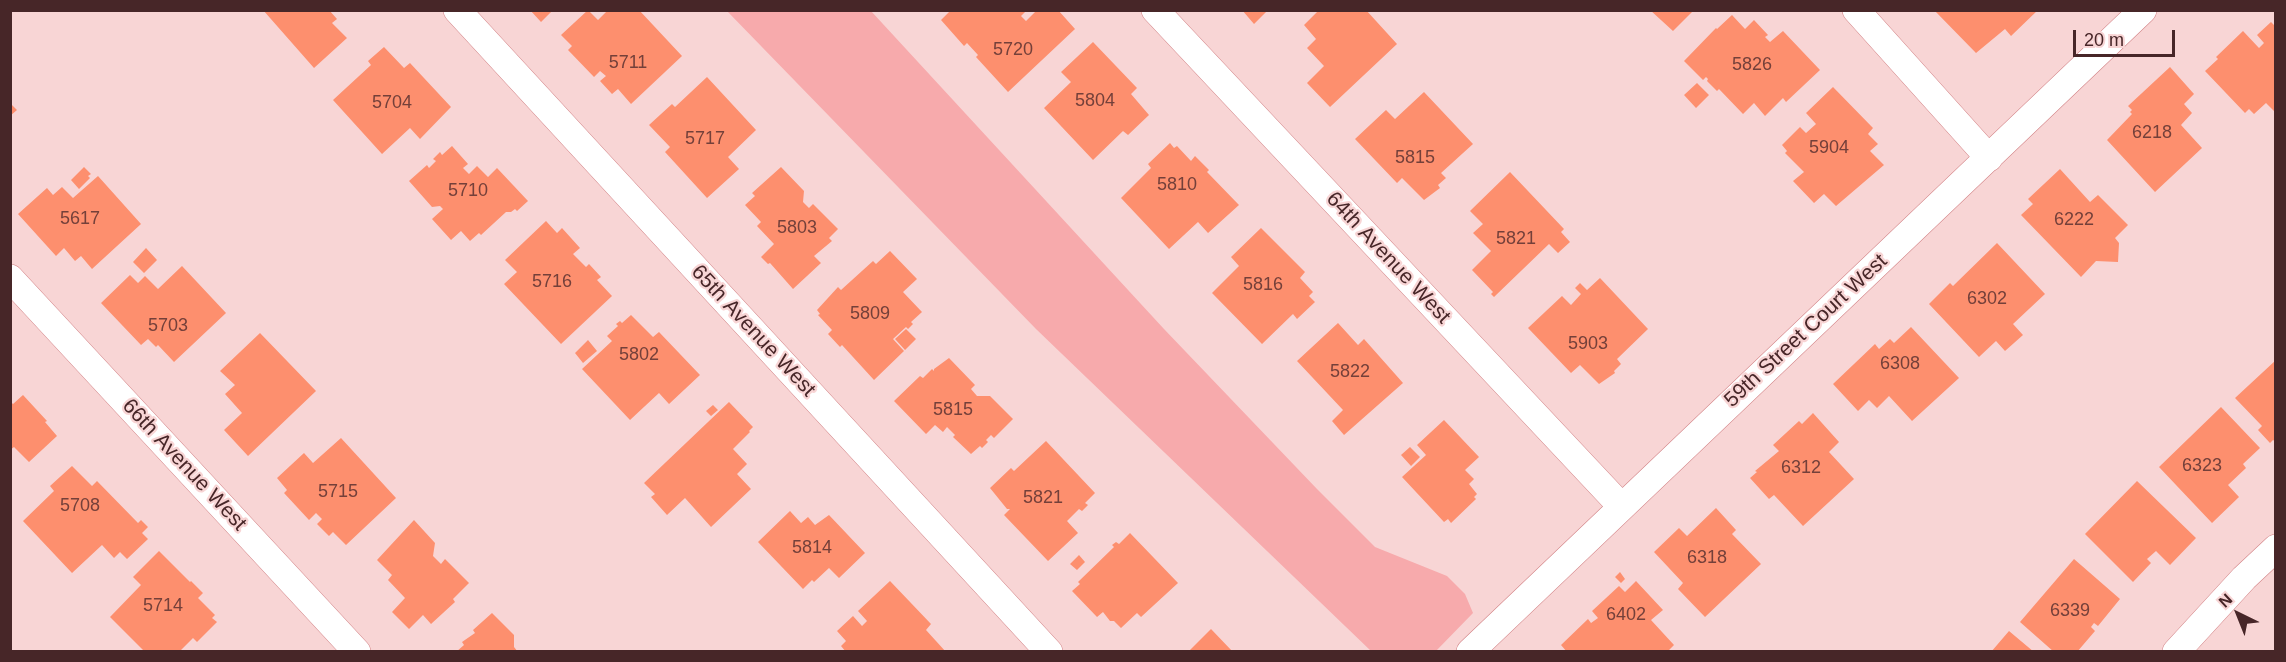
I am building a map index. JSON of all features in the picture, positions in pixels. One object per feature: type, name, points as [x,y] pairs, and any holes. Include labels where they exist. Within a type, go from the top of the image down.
[{"type":"street","name":"65th Avenue West","points":[[457,10],[1050,651]]},
{"type":"street","name":"64th Avenue West","points":[[1155,10],[1621,506]]},
{"type":"street","points":[[1856,10],[1989,158]]},
{"type":"street","name":"59th Street Court West","points":[[1470,651],[2144,10]]},
{"type":"street","name":"66th Avenue West","points":[[10,278],[357,651]]},
{"type":"street","points":[[2176,651],[2244,578],[2276,548]]},
{"type":"shaded area","points":[[727,11],[871,11],[1164,329],[1375,547],[1447,576],[1465,594],[1473,613],[1436,651],[1371,651],[1036,329]]},
{"type":"building","points":[[263,10],[329,10],[337,19],[332,23],[347,38],[314,68]]},
{"type":"building","points":[[530,10],[553,10],[541,22]]},
{"type":"building","points":[[588,10],[598,20],[608,10],[639,10],[682,56],[631,104],[618,89],[612,94],[600,81],[606,76],[600,71],[594,77],[568,50],[572,46],[561,35]]},
{"type":"building","points":[[951,10],[1027,10],[1021,16],[1026,21],[1037,10],[1058,10],[1075,29],[1008,92],[976,57],[978,55],[967,43],[964,46],[941,20]]},
{"type":"building","points":[[1242,10],[1268,10],[1254,24]]},
{"type":"building","points":[[1319,10],[1366,10],[1397,44],[1330,107],[1307,83],[1324,66],[1307,48],[1316,39],[1304,25]]},
{"type":"building","points":[[1650,10],[1694,10],[1673,31]]},
{"type":"building","points":[[1934,10],[2038,10],[2011,36],[2005,29],[1976,53]]},
{"type":"building","points":[[1732,15],[1745,29],[1754,20],[1768,35],[1765,37],[1770,42],[1783,31],[1820,70],[1786,102],[1783,98],[1765,116],[1754,103],[1743,114],[1719,89],[1717,91],[1707,81],[1706,77],[1703,80],[1684,61]]},
{"type":"building","points":[[2271,22],[2276,27],[2276,113],[2266,103],[2254,114],[2249,109],[2245,113],[2205,71],[2243,31],[2259,48],[2264,43],[2257,35]]},
{"type":"building","points":[[1093,42],[1137,88],[1131,94],[1149,115],[1128,135],[1123,131],[1093,160],[1044,108],[1071,82],[1061,72]]},
{"type":"building","points":[[384,47],[404,68],[410,63],[451,107],[420,139],[410,128],[382,154],[333,100],[371,65],[368,61]]},
{"type":"building","points":[[2170,67],[2194,94],[2184,104],[2192,113],[2181,125],[2202,148],[2155,192],[2107,140],[2132,114],[2128,106]]},
{"type":"building","points":[[707,77],[756,130],[728,157],[739,169],[707,198],[665,152],[670,147],[649,125],[672,104],[675,107]]},
{"type":"building","points":[[1697,83],[1709,95],[1696,108],[1684,95]]},
{"type":"building","points":[[1833,87],[1873,128],[1868,134],[1878,144],[1870,151],[1884,165],[1836,206],[1824,194],[1814,203],[1793,181],[1804,172],[1785,153],[1787,151],[1782,145],[1800,127],[1806,133],[1816,124],[1806,113]]},
{"type":"building","points":[[1424,92],[1473,144],[1441,173],[1446,178],[1438,185],[1440,188],[1424,200],[1402,178],[1397,183],[1355,139],[1386,110],[1395,119]]},
{"type":"building","points":[[10,103],[17,110],[10,116]]},
{"type":"building","points":[[1170,143],[1174,148],[1177,146],[1191,161],[1195,156],[1239,205],[1208,233],[1198,222],[1169,249],[1121,198],[1151,168],[1148,164]]},
{"type":"building","points":[[452,146],[468,164],[463,168],[469,174],[477,166],[488,177],[497,168],[528,201],[517,211],[515,209],[506,212],[481,235],[479,233],[470,241],[461,231],[451,240],[432,219],[443,209],[440,206],[432,207],[409,181],[427,165],[429,168],[436,161],[433,159],[440,152],[442,155]]},
{"type":"building","points":[[84,167],[91,174],[79,189],[71,180]]},
{"type":"building","points":[[781,167],[804,191],[803,202],[809,208],[813,204],[838,229],[829,238],[832,241],[814,256],[821,263],[793,289],[770,263],[768,264],[761,257],[774,244],[757,226],[761,222],[745,205],[755,196],[752,193]]},
{"type":"building","points":[[2060,169],[2090,202],[2098,195],[2128,225],[2115,238],[2119,243],[2118,262],[2096,261],[2081,277],[2021,215],[2033,204],[2028,199]]},
{"type":"building","points":[[1510,172],[1564,229],[1561,232],[1570,242],[1558,253],[1549,244],[1494,297],[1491,294],[1493,292],[1472,270],[1491,251],[1473,233],[1483,224],[1470,211]]},
{"type":"building","points":[[98,176],[141,224],[92,269],[81,256],[75,261],[64,248],[56,256],[18,214],[47,188],[53,195],[62,187],[73,198]]},
{"type":"building","points":[[546,221],[557,233],[562,228],[580,248],[573,254],[586,267],[589,264],[601,277],[597,280],[612,296],[561,344],[504,284],[517,272],[505,260]]},
{"type":"building","points":[[1261,228],[1305,272],[1300,278],[1313,292],[1309,296],[1315,302],[1297,319],[1293,314],[1262,344],[1212,293],[1239,266],[1231,257]]},
{"type":"building","points":[[1997,243],[2045,294],[2013,324],[2023,335],[2005,351],[1996,341],[1979,357],[1929,304],[1950,283],[1953,286]]},
{"type":"building","points":[[146,248],[157,260],[144,273],[133,262]]},
{"type":"building","points":[[890,251],[917,279],[903,292],[922,312],[911,322],[913,324],[908,329],[906,327],[893,339],[904,351],[874,380],[842,345],[840,347],[828,334],[832,330],[818,315],[820,314],[817,310],[838,287],[841,290],[873,261],[876,264]]},
{"type":"building","points":[[182,266],[226,313],[174,362],[158,345],[156,347],[148,339],[141,345],[101,303],[130,275],[138,283],[145,276],[158,289]]},
{"type":"building","points":[[1600,278],[1648,329],[1617,359],[1621,364],[1614,371],[1615,373],[1599,384],[1580,365],[1571,373],[1528,328],[1562,296],[1571,305],[1581,294],[1575,288],[1580,283],[1587,290]]},
{"type":"building","points":[[631,315],[653,337],[659,332],[700,375],[669,404],[659,393],[630,420],[582,369],[612,341],[607,336],[618,326],[616,324],[620,321],[622,323]]},
{"type":"building","points":[[1338,323],[1358,345],[1364,339],[1403,383],[1344,435],[1332,421],[1343,410],[1297,361]]},
{"type":"building","points":[[1911,327],[1959,378],[1912,421],[1889,396],[1877,408],[1869,400],[1858,411],[1833,384],[1875,344],[1879,349],[1890,339],[1894,343]]},
{"type":"building","points":[[906,329],[916,339],[905,350],[895,339]]},
{"type":"building","points":[[260,333],[316,391],[248,456],[224,430],[242,413],[225,394],[235,385],[220,371]]},
{"type":"building","points":[[588,340],[597,351],[583,363],[575,353]]},
{"type":"building","points":[[949,358],[975,385],[971,389],[977,396],[990,396],[1013,419],[994,438],[991,435],[982,448],[980,446],[971,454],[953,437],[955,435],[947,427],[943,432],[935,425],[926,434],[894,401],[920,376],[923,378]]},
{"type":"building","points":[[2276,360],[2276,442],[2273,440],[2270,443],[2258,430],[2262,426],[2235,398]]},
{"type":"building","points":[[23,395],[47,421],[45,422],[57,436],[29,462],[14,447],[10,450],[10,401],[13,404]]},
{"type":"building","points":[[729,402],[753,427],[733,449],[747,464],[737,474],[751,489],[711,527],[685,498],[667,515],[651,497],[655,494],[644,483]]},
{"type":"building","points":[[713,405],[718,410],[711,416],[706,411]]},
{"type":"building","points":[[2221,407],[2260,448],[2243,464],[2246,468],[2228,485],[2239,497],[2212,523],[2159,467]]},
{"type":"building","points":[[1813,413],[1839,442],[1829,452],[1854,479],[1803,526],[1774,495],[1769,499],[1750,478],[1779,451],[1773,445],[1799,421],[1802,424]]},
{"type":"building","points":[[1444,420],[1479,457],[1465,470],[1474,479],[1469,484],[1477,494],[1474,497],[1476,499],[1451,523],[1448,519],[1444,522],[1402,477],[1426,455],[1417,445]]},
{"type":"building","points":[[341,438],[396,498],[346,545],[333,532],[329,536],[317,524],[322,519],[316,513],[309,520],[284,493],[287,490],[277,478],[304,453],[313,463]]},
{"type":"building","points":[[1046,441],[1095,493],[1085,503],[1088,505],[1082,511],[1079,509],[1067,521],[1078,533],[1048,561],[1004,515],[1010,509],[1007,509],[990,488],[1011,468],[1014,471]]},
{"type":"building","points":[[1410,447],[1420,457],[1411,466],[1401,455]]},
{"type":"building","points":[[72,466],[92,486],[97,481],[138,523],[141,520],[148,527],[142,533],[148,539],[127,559],[120,552],[114,558],[102,545],[72,573],[23,521],[54,491],[50,486]]},
{"type":"building","points":[[2137,481],[2196,538],[2170,565],[2156,551],[2147,559],[2151,563],[2133,582],[2085,534]]},
{"type":"building","points":[[1716,508],[1736,530],[1732,534],[1761,564],[1705,617],[1678,589],[1683,583],[1654,552],[1679,528],[1687,536]]},
{"type":"building","points":[[790,511],[801,523],[808,517],[815,525],[829,515],[865,553],[839,578],[829,568],[803,589],[758,542]]},
{"type":"building","points":[[414,520],[435,543],[433,556],[441,564],[445,559],[469,583],[453,599],[455,602],[431,624],[423,615],[409,629],[392,612],[405,598],[388,580],[392,575],[377,560]]},
{"type":"building","points":[[1130,533],[1178,583],[1141,617],[1137,613],[1121,628],[1114,621],[1110,621],[1103,612],[1097,617],[1072,591],[1080,584],[1078,582],[1114,547],[1112,545],[1116,542],[1119,544]]},
{"type":"building","points":[[159,551],[203,593],[198,598],[215,615],[212,618],[217,622],[197,642],[193,638],[179,652],[145,652],[110,617],[141,585],[133,577]]},
{"type":"building","points":[[1079,555],[1085,562],[1077,570],[1070,564]]},
{"type":"building","points":[[2074,559],[2120,599],[2098,626],[2094,623],[2091,627],[2095,631],[2077,652],[2054,652],[2020,622]]},
{"type":"building","points":[[1620,572],[1625,579],[1621,583],[1615,577]]},
{"type":"building","points":[[890,581],[931,624],[926,630],[946,652],[846,652],[841,646],[846,641],[837,631],[853,616],[862,626],[867,621],[858,611]]},
{"type":"building","points":[[1636,581],[1663,610],[1651,620],[1674,645],[1667,652],[1567,652],[1561,645],[1588,619],[1591,623],[1598,618],[1592,611],[1619,586],[1625,592]]},
{"type":"building","points":[[492,613],[514,635],[514,647],[518,652],[456,652],[464,645],[462,642],[475,633],[473,630]]},
{"type":"building","points":[[1211,629],[1233,652],[1191,652],[1190,650]]},
{"type":"building","points":[[2009,631],[2034,652],[1991,652]]}]
